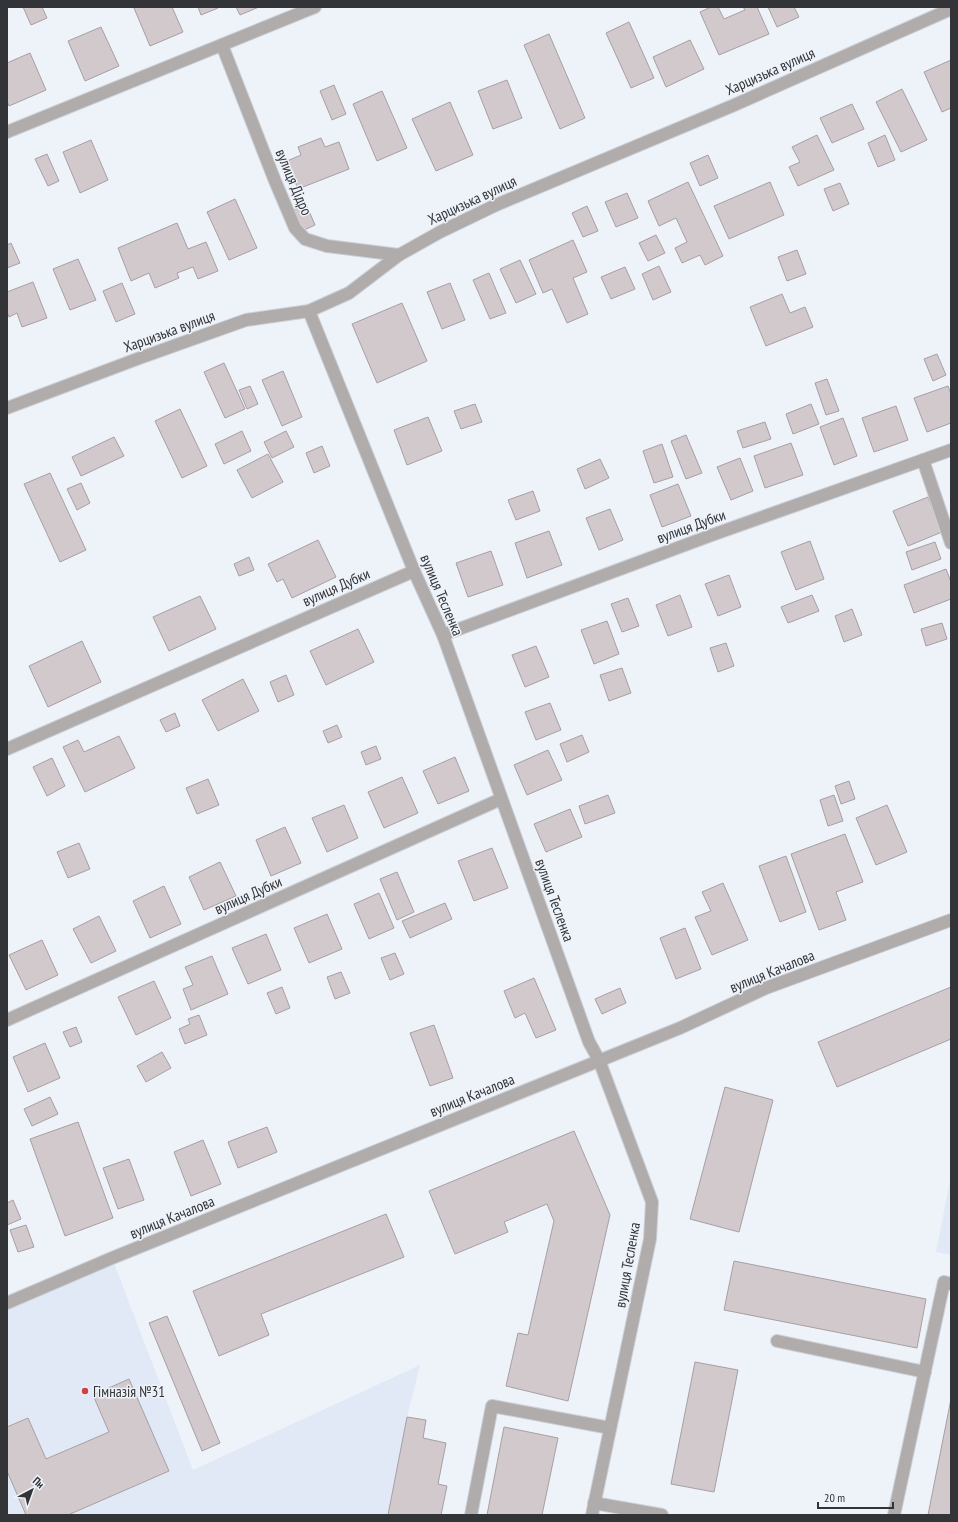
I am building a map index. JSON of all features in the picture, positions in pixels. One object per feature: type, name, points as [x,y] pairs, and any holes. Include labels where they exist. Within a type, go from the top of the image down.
[{"type":"street","points":[[7,132],[315,7]]},
{"type":"street","name":"Харцизька вулиця","points":[[7,408],[246,320],[309,311],[349,293],[399,255],[440,232],[496,205],[732,106],[951,8]]},
{"type":"street","name":"вулиця Дідро","points":[[222,45],[295,228],[305,239],[327,246],[399,255]]},
{"type":"street","name":"вулиця Тесленка","points":[[309,311],[414,570],[443,636],[589,1042],[599,1060],[652,1202],[650,1239],[593,1509]]},
{"type":"street","name":"вулиця Дубки","points":[[443,636],[712,534],[951,450]]},
{"type":"street","points":[[922,460],[951,543]]},
{"type":"street","name":"вулиця Дубки","points":[[7,749],[414,570]]},
{"type":"street","name":"вулиця Дубки","points":[[7,1020],[501,799]]},
{"type":"street","name":"вулиця Качалова","points":[[7,1303],[112,1258],[680,1028],[766,988],[951,920]]},
{"type":"street","points":[[894,1515],[944,1282],[951,1284]]},
{"type":"street","points":[[777,1341],[925,1372]]},
{"type":"street","points":[[471,1515],[492,1406],[610,1428]]},
{"type":"street","points":[[593,1509],[662,1515]]},
{"type":"shaded area","points":[[951,1176],[951,1255],[936,1252]]},
{"type":"shaded area","name":"Гімназія №31","points":[[112,1258],[193,1470],[420,1365],[407,1417],[388,1515],[7,1515],[7,1303]]},
{"type":"building","points":[[23,7],[42,7],[47,18],[31,25]]},
{"type":"building","points":[[172,7],[183,32],[150,46],[134,8]]},
{"type":"building","points":[[198,7],[217,7],[218,8],[201,15]]},
{"type":"building","points":[[236,7],[259,7],[240,15]]},
{"type":"building","points":[[711,7],[718,7],[724,19],[745,10],[743,7],[757,7],[769,34],[719,55],[700,12]]},
{"type":"building","points":[[768,7],[794,7],[799,17],[777,27]]},
{"type":"building","points":[[629,22],[654,78],[631,88],[606,33]]},
{"type":"building","points":[[101,27],[119,66],[85,81],[68,41]]},
{"type":"building","points":[[549,34],[585,118],[560,129],[524,45]]},
{"type":"building","points":[[690,40],[704,69],[666,87],[653,57]]},
{"type":"building","points":[[30,53],[46,90],[9,106],[7,101],[7,63]]},
{"type":"building","points":[[951,60],[951,108],[942,112],[924,72]]},
{"type":"building","points":[[507,80],[522,118],[493,129],[478,91]]},
{"type":"building","points":[[334,85],[346,114],[332,120],[320,91]]},
{"type":"building","points":[[902,89],[927,140],[901,152],[876,102]]},
{"type":"building","points":[[382,91],[407,148],[377,161],[353,104]]},
{"type":"building","points":[[450,102],[473,155],[436,171],[412,119]]},
{"type":"building","points":[[852,104],[864,129],[832,143],[820,118]]},
{"type":"building","points":[[817,135],[834,170],[798,186],[789,167],[800,162],[792,147]]},
{"type":"building","points":[[885,135],[895,160],[878,167],[868,143]]},
{"type":"building","points":[[321,138],[325,147],[339,142],[349,169],[298,189],[287,161],[301,155],[298,147]]},
{"type":"building","points":[[91,140],[108,180],[80,193],[63,152]]},
{"type":"building","points":[[47,154],[59,181],[48,186],[35,159]]},
{"type":"building","points":[[708,155],[718,178],[700,186],[690,163]]},
{"type":"building","points":[[688,182],[723,256],[705,265],[700,255],[682,263],[675,248],[687,242],[676,218],[659,226],[648,201]]},
{"type":"building","points":[[770,182],[784,215],[729,239],[714,206]]},
{"type":"building","points":[[840,183],[849,204],[833,211],[824,189]]},
{"type":"building","points":[[627,193],[638,218],[616,227],[605,202]]},
{"type":"building","points":[[235,199],[257,248],[229,260],[207,212]]},
{"type":"building","points":[[306,204],[315,225],[302,231],[293,210]]},
{"type":"building","points":[[587,206],[598,231],[583,237],[572,213]]},
{"type":"building","points":[[177,223],[188,249],[206,242],[218,271],[198,279],[193,267],[177,273],[179,278],[155,288],[149,273],[131,281],[118,248]]},
{"type":"building","points":[[656,235],[665,253],[648,261],[639,243]]},
{"type":"building","points":[[573,240],[587,272],[573,278],[588,314],[567,323],[552,289],[543,293],[529,260]]},
{"type":"building","points":[[11,243],[20,263],[7,268],[7,245]]},
{"type":"building","points":[[797,250],[806,274],[787,281],[778,257]]},
{"type":"building","points":[[78,259],[96,300],[70,310],[53,269]]},
{"type":"building","points":[[520,260],[536,294],[516,303],[500,269]]},
{"type":"building","points":[[659,266],[671,292],[653,300],[642,274]]},
{"type":"building","points":[[625,267],[635,289],[611,299],[601,277]]},
{"type":"building","points":[[489,273],[506,313],[490,319],[473,280]]},
{"type":"building","points":[[33,282],[47,318],[22,327],[17,313],[9,317],[7,312],[7,292]]},
{"type":"building","points":[[122,283],[135,314],[116,322],[103,291]]},
{"type":"building","points":[[450,283],[465,320],[442,329],[427,292]]},
{"type":"building","points":[[782,294],[790,313],[805,307],[813,327],[766,346],[750,307]]},
{"type":"building","points":[[402,303],[427,361],[377,383],[352,324]]},
{"type":"building","points":[[937,354],[946,375],[933,381],[924,359]]},
{"type":"building","points":[[224,363],[245,409],[225,418],[204,372]]},
{"type":"building","points":[[283,371],[302,417],[282,426],[262,380]]},
{"type":"building","points":[[827,379],[839,411],[826,415],[815,383]]},
{"type":"building","points":[[250,386],[258,404],[247,409],[239,390]]},
{"type":"building","points":[[948,386],[951,394],[951,423],[927,432],[914,398]]},
{"type":"building","points":[[475,404],[482,422],[461,429],[454,411]]},
{"type":"building","points":[[811,404],[819,424],[793,434],[786,414]]},
{"type":"building","points":[[896,406],[908,440],[874,452],[862,418]]},
{"type":"building","points":[[180,409],[207,466],[182,478],[155,421]]},
{"type":"building","points":[[428,417],[442,451],[407,465],[394,430]]},
{"type":"building","points":[[843,418],[857,456],[834,465],[820,427]]},
{"type":"building","points":[[765,422],[771,439],[743,448],[737,431]]},
{"type":"building","points":[[242,431],[251,451],[224,464],[215,444]]},
{"type":"building","points":[[286,431],[294,447],[272,458],[264,442]]},
{"type":"building","points":[[686,435],[702,473],[686,479],[671,441]]},
{"type":"building","points":[[114,437],[124,456],[81,476],[72,457]]},
{"type":"building","points":[[791,443],[803,475],[765,488],[754,456]]},
{"type":"building","points":[[662,444],[673,477],[654,483],[643,451]]},
{"type":"building","points":[[322,446],[330,466],[314,473],[306,453]]},
{"type":"building","points":[[268,454],[283,482],[252,498],[237,470]]},
{"type":"building","points":[[740,458],[753,491],[731,500],[717,467]]},
{"type":"building","points":[[600,459],[609,478],[585,489],[577,469]]},
{"type":"building","points":[[50,473],[86,550],[60,562],[24,484]]},
{"type":"building","points":[[81,483],[90,503],[77,510],[67,489]]},
{"type":"building","points":[[678,484],[691,516],[662,527],[650,495]]},
{"type":"building","points":[[533,491],[540,511],[516,520],[508,500]]},
{"type":"building","points":[[928,497],[942,532],[908,546],[893,511]]},
{"type":"building","points":[[610,509],[623,540],[599,550],[586,518]]},
{"type":"building","points":[[549,531],[562,565],[527,578],[515,543]]},
{"type":"building","points":[[318,540],[336,577],[292,598],[283,579],[277,582],[268,564]]},
{"type":"building","points":[[810,541],[824,579],[796,590],[781,552]]},
{"type":"building","points":[[935,542],[941,559],[912,570],[906,552]]},
{"type":"building","points":[[491,551],[503,585],[468,597],[456,563]]},
{"type":"building","points":[[249,557],[254,570],[239,576],[234,564]]},
{"type":"building","points":[[946,569],[951,582],[951,599],[914,613],[904,585]]},
{"type":"building","points":[[729,575],[741,607],[718,616],[705,584]]},
{"type":"building","points":[[680,595],[692,627],[668,636],[656,605]]},
{"type":"building","points":[[812,595],[819,611],[788,623],[781,607]]},
{"type":"building","points":[[200,596],[216,629],[169,651],[153,617]]},
{"type":"building","points":[[628,598],[639,626],[622,632],[611,604]]},
{"type":"building","points":[[852,609],[862,635],[844,642],[835,616]]},
{"type":"building","points":[[607,621],[619,654],[594,664],[581,630]]},
{"type":"building","points":[[942,623],[947,639],[926,646],[921,629]]},
{"type":"building","points":[[358,629],[374,662],[326,685],[310,651]]},
{"type":"building","points":[[82,641],[101,682],[48,707],[29,666]]},
{"type":"building","points":[[726,643],[734,666],[718,672],[710,648]]},
{"type":"building","points":[[536,646],[549,677],[525,687],[512,655]]},
{"type":"building","points":[[622,668],[631,693],[609,701],[600,675]]},
{"type":"building","points":[[286,675],[294,695],[278,702],[270,682]]},
{"type":"building","points":[[243,679],[259,711],[218,731],[202,700]]},
{"type":"building","points":[[550,703],[561,730],[536,740],[525,712]]},
{"type":"building","points":[[175,713],[180,726],[166,732],[160,720]]},
{"type":"building","points":[[337,725],[342,737],[328,743],[323,731]]},
{"type":"building","points":[[582,735],[589,752],[567,762],[560,744]]},
{"type":"building","points":[[119,736],[135,768],[85,792],[63,747],[78,740],[84,752]]},
{"type":"building","points":[[376,746],[381,759],[366,765],[361,752]]},
{"type":"building","points":[[548,750],[562,780],[527,795],[514,765]]},
{"type":"building","points":[[455,757],[469,791],[438,804],[423,771]]},
{"type":"building","points":[[52,758],[65,786],[47,796],[33,767]]},
{"type":"building","points":[[402,777],[418,813],[384,828],[368,792]]},
{"type":"building","points":[[208,779],[219,805],[197,814],[186,788]]},
{"type":"building","points":[[849,781],[855,799],[841,804],[835,786]]},
{"type":"building","points":[[608,795],[615,813],[585,824],[579,806]]},
{"type":"building","points":[[834,795],[843,821],[828,826],[820,800]]},
{"type":"building","points":[[344,805],[358,838],[327,852],[312,818]]},
{"type":"building","points":[[887,805],[907,852],[876,865],[856,818]]},
{"type":"building","points":[[570,809],[582,837],[546,852],[534,824]]},
{"type":"building","points":[[285,827],[301,863],[271,876],[256,840]]},
{"type":"building","points":[[845,834],[863,882],[836,892],[846,920],[819,930],[791,854]]},
{"type":"building","points":[[79,843],[90,869],[68,878],[57,852]]},
{"type":"building","points":[[492,848],[508,888],[474,901],[458,861]]},
{"type":"building","points":[[786,856],[806,912],[780,922],[759,866]]},
{"type":"building","points":[[220,862],[236,896],[204,910],[189,877]]},
{"type":"building","points":[[397,872],[414,912],[397,920],[380,879]]},
{"type":"building","points":[[723,883],[748,940],[712,955],[695,917],[711,911],[702,892]]},
{"type":"building","points":[[164,886],[181,924],[150,938],[133,901]]},
{"type":"building","points":[[379,893],[394,928],[369,939],[354,904]]},
{"type":"building","points":[[445,903],[452,919],[410,938],[402,921]]},
{"type":"building","points":[[327,914],[342,949],[309,963],[294,928]]},
{"type":"building","points":[[99,916],[116,951],[91,963],[73,929]]},
{"type":"building","points":[[685,928],[701,969],[676,979],[660,938]]},
{"type":"building","points":[[266,934],[281,970],[248,984],[232,948]]},
{"type":"building","points":[[42,940],[58,975],[26,990],[9,955]]},
{"type":"building","points":[[395,953],[404,974],[390,980],[381,958]]},
{"type":"building","points":[[212,956],[228,994],[191,1010],[183,989],[193,985],[185,967]]},
{"type":"building","points":[[341,972],[350,993],[335,999],[327,977]]},
{"type":"building","points":[[534,978],[556,1030],[536,1038],[525,1013],[515,1018],[504,991]]},
{"type":"building","points":[[154,981],[171,1018],[136,1035],[118,997]]},
{"type":"building","points":[[282,987],[290,1008],[276,1014],[267,993]]},
{"type":"building","points":[[951,987],[951,1039],[837,1087],[818,1042]]},
{"type":"building","points":[[620,988],[626,1003],[602,1014],[595,999]]},
{"type":"building","points":[[199,1015],[207,1035],[185,1044],[179,1029],[190,1024],[188,1019]]},
{"type":"building","points":[[434,1025],[453,1078],[430,1086],[410,1033]]},
{"type":"building","points":[[76,1027],[82,1042],[70,1047],[63,1032]]},
{"type":"building","points":[[45,1043],[60,1078],[28,1092],[13,1057]]},
{"type":"building","points":[[162,1052],[171,1068],[146,1082],[137,1066]]},
{"type":"building","points":[[725,1087],[773,1100],[739,1232],[690,1219]]},
{"type":"building","points":[[50,1097],[58,1114],[32,1126],[24,1109]]},
{"type":"building","points":[[78,1122],[113,1218],[65,1236],[30,1139]]},
{"type":"building","points":[[267,1127],[277,1152],[238,1168],[228,1142]]},
{"type":"building","points":[[574,1131],[610,1215],[568,1401],[506,1386],[518,1333],[528,1335],[554,1221],[547,1204],[504,1222],[508,1232],[455,1254],[429,1191]]},
{"type":"building","points":[[203,1140],[221,1184],[191,1196],[174,1152]]},
{"type":"building","points":[[129,1159],[144,1200],[118,1209],[103,1168]]},
{"type":"building","points":[[13,1200],[21,1219],[7,1225],[7,1203]]},
{"type":"building","points":[[386,1214],[404,1257],[261,1314],[269,1335],[219,1356],[193,1291]]},
{"type":"building","points":[[26,1225],[34,1247],[18,1252],[10,1230]]},
{"type":"building","points":[[734,1261],[926,1299],[917,1348],[724,1310]]},
{"type":"building","points":[[167,1316],[220,1443],[202,1451],[149,1323]]},
{"type":"building","points":[[695,1362],[738,1370],[714,1492],[671,1484]]},
{"type":"building","points":[[129,1379],[169,1471],[68,1515],[26,1515],[7,1471],[7,1427],[28,1418],[46,1459],[109,1432],[93,1395]]},
{"type":"building","points":[[951,1399],[951,1515],[928,1515]]},
{"type":"building","points":[[407,1417],[426,1420],[423,1438],[446,1443],[438,1484],[447,1486],[441,1515],[388,1515]]},
{"type":"building","points":[[504,1427],[558,1438],[542,1515],[487,1515]]},
{"type":"place","name":"Гімназія №31","points":[[85,1391]]}]
